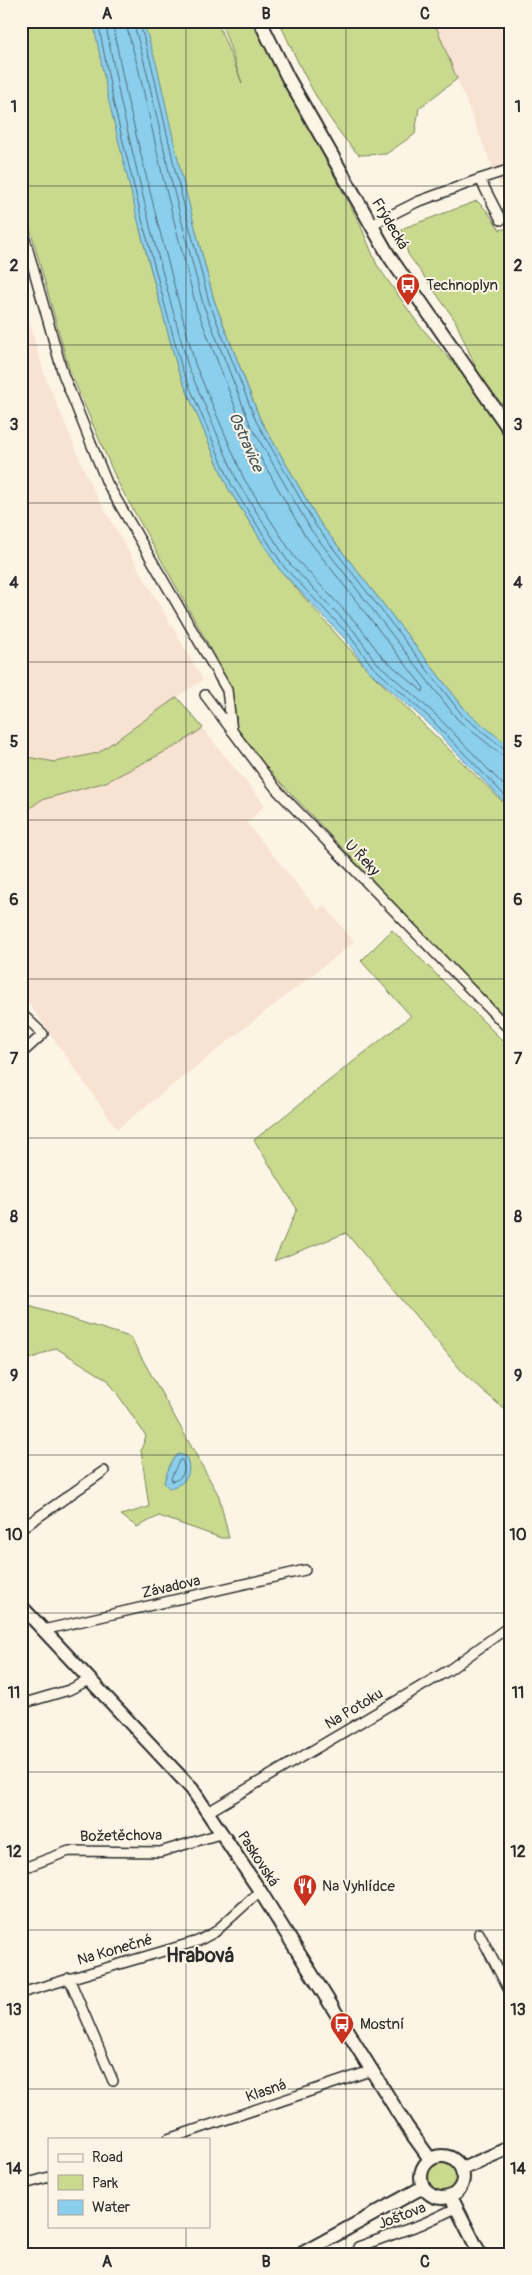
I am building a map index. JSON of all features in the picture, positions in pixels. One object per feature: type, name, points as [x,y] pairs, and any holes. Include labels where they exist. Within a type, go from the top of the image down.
[{"type":"main road","name":"Frýdecká","points":[[260,21],[288,78],[389,256],[511,432]]},
{"type":"main road","name":"Paskovská","points":[[21,1606],[89,1680],[182,1776],[260,1891],[407,2127],[430,2159]]},
{"type":"main road","points":[[462,2169],[511,2147]]},
{"type":"main road","points":[[453,2202],[464,2178],[462,2169],[450,2157],[440,2156],[430,2159],[425,2164],[421,2173],[423,2187],[429,2194],[453,2202],[480,2254]]},
{"type":"main road","points":[[301,2254],[423,2187]]},
{"type":"street","points":[[371,225],[417,202],[511,169]]},
{"type":"street","points":[[480,179],[501,220]]},
{"type":"street","points":[[21,225],[63,374],[107,483],[228,690],[232,731]]},
{"type":"street","name":"U Řeky","points":[[206,696],[277,790],[511,1031]]},
{"type":"street","points":[[21,1013],[43,1034],[21,1054]]},
{"type":"street","points":[[21,1528],[104,1471]]},
{"type":"street","name":"Závadova","points":[[43,1630],[305,1570]]},
{"type":"street","name":"Na Potoku","points":[[208,1812],[449,1670],[511,1625]]},
{"type":"street","points":[[21,1704],[68,1690],[89,1680]]},
{"type":"street","name":"Božetěchova","points":[[21,1868],[69,1851],[160,1852],[222,1833]]},
{"type":"street","name":"Na Konečné","points":[[21,1992],[207,1937],[260,1891]]},
{"type":"street","points":[[479,1933],[511,1994]]},
{"type":"street","points":[[69,1978],[113,2081]]},
{"type":"street","name":"Klasná","points":[[171,2138],[373,2070]]},
{"type":"street","points":[[21,2185],[48,2177]]},
{"type":"street","name":"Joštova","points":[[358,2247],[422,2224],[453,2202]]},
{"type":"shaded area","points":[[434,21],[511,21],[511,213],[489,159]]},
{"type":"shaded area","points":[[21,294],[45,376],[92,488],[203,680],[177,697],[265,805],[247,823],[318,910],[324,905],[354,942],[117,1129],[21,992],[21,815],[41,800],[21,793]]},
{"type":"green space","points":[[21,21],[94,21],[141,233],[178,370],[228,488],[280,570],[368,670],[511,810],[511,1027],[232,731],[237,718],[215,681],[220,665],[117,481],[69,369],[21,196]]},
{"type":"green space","points":[[140,21],[217,21],[242,83],[221,21],[252,21],[360,224],[377,265],[419,325],[457,367],[511,445],[511,753],[467,712],[320,523],[260,419],[214,300]]},
{"type":"green space","points":[[279,21],[434,21],[457,79],[419,108],[415,134],[386,154],[359,155],[346,141],[313,91]]},
{"type":"green space","points":[[477,201],[487,211],[500,230],[511,227],[511,415],[480,377],[455,320],[408,254],[401,229]]},
{"type":"green space","points":[[177,697],[203,728],[178,745],[106,782],[41,800],[21,815],[21,756],[55,762],[98,753]]},
{"type":"green space","points":[[392,930],[511,1049],[511,1415],[466,1376],[346,1233],[274,1261],[297,1209],[254,1140],[411,1016],[361,961]]},
{"type":"green space","points":[[26,1305],[130,1337],[219,1496],[229,1538],[221,1538],[159,1516],[137,1527],[121,1515],[149,1507],[141,1450],[146,1436],[108,1380],[56,1348],[21,1363],[21,1308]]},
{"type":"green space","points":[[442,2162],[453,2166],[457,2177],[453,2188],[442,2192],[431,2188],[427,2177],[431,2166]]},
{"type":"water","name":"Ostravice","points":[[93,21],[143,21],[157,66],[181,173],[214,300],[260,419],[320,523],[467,712],[511,748],[511,809],[428,723],[368,670],[345,639],[280,570],[228,488],[178,370],[141,233],[109,102]]},
{"type":"water","points":[[179,1454],[186,1456],[189,1468],[187,1477],[180,1484],[169,1488],[164,1483],[166,1475],[171,1463]]},
{"type":"place","name":"Technoplyn","points":[[408,306]]},
{"type":"place","name":"Na Vyhlídce","points":[[305,1907]]},
{"type":"place","name":"Mostní","points":[[342,2045]]},
{"type":"district","name":"Hrabová","points":[[200,1955]]}]
